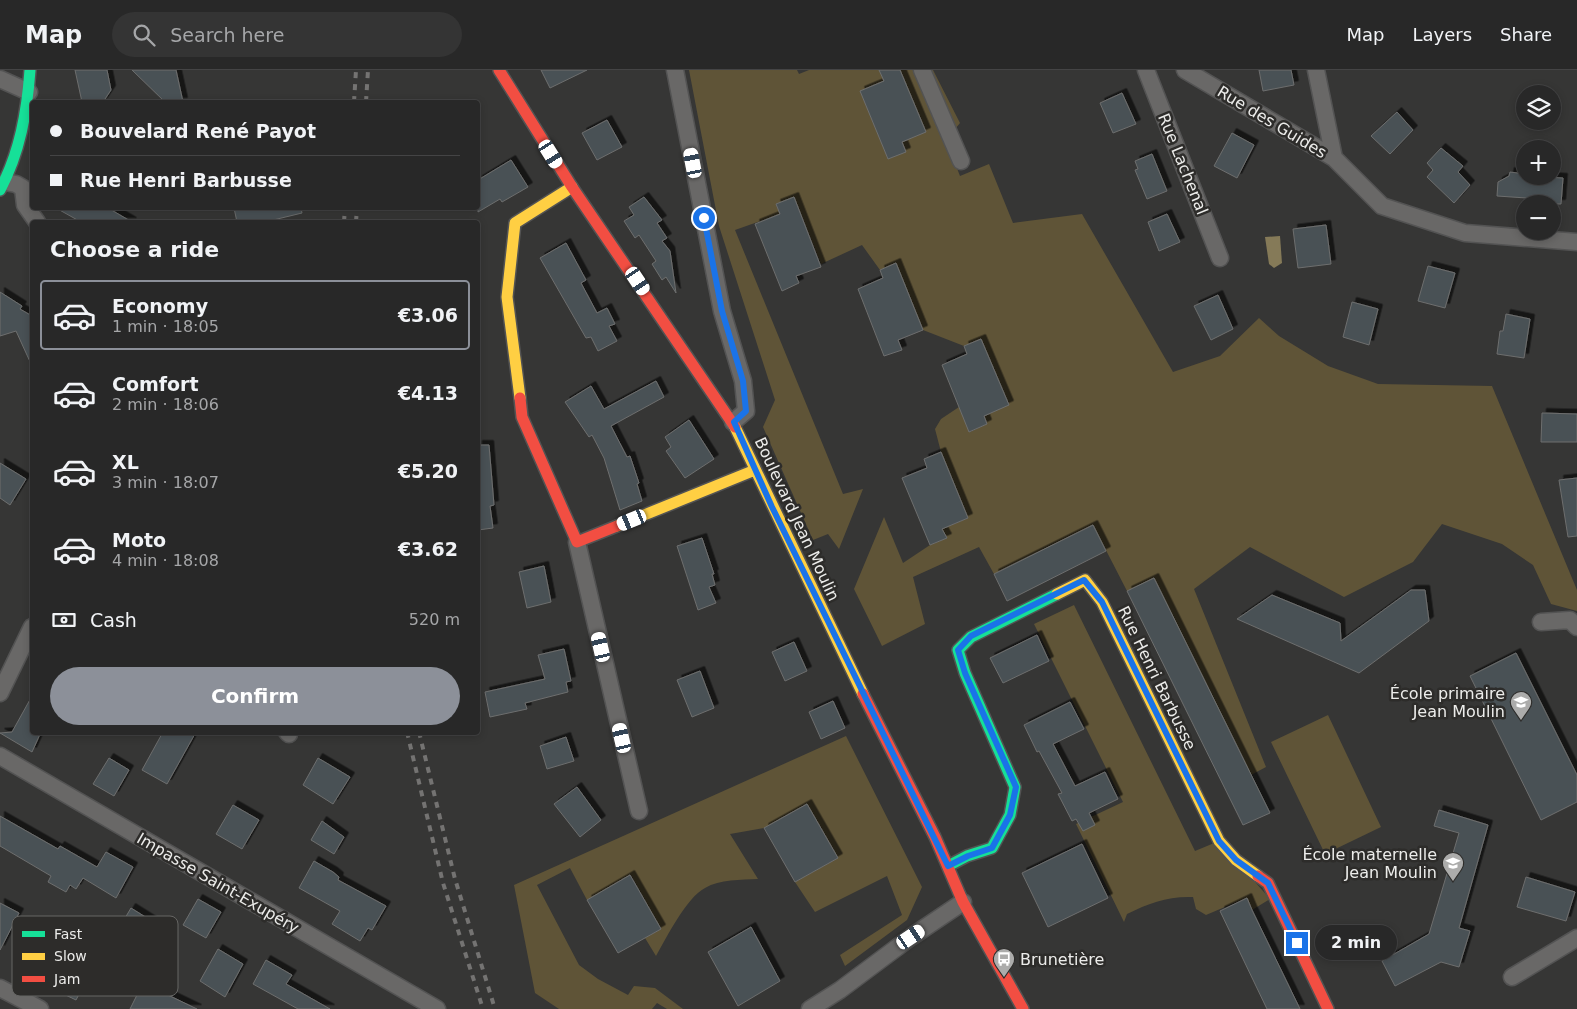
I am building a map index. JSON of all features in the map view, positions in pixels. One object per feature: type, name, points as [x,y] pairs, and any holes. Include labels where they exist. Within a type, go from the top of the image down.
[{"type":"street","points":[[6,70],[0,80],[29,92]]},
{"type":"street","points":[[30,70],[29,92],[18,144],[2,186],[16,184],[23,188],[25,205],[36,220]]},
{"type":"street","name":"Boulevard Jean Moulin","points":[[498,70],[572,187],[734,422],[755,470],[948,866],[963,902],[1023,1009]]},
{"type":"street","points":[[675,70],[722,311],[743,381],[746,411],[734,422]]},
{"type":"street","points":[[922,70],[961,160]]},
{"type":"street","name":"Rue Lachenal","points":[[1146,70],[1220,258]]},
{"type":"street","name":"Rue des Guides","points":[[1185,70],[1334,158],[1382,206],[1466,232],[1577,242]]},
{"type":"street","points":[[1316,70],[1334,158]]},
{"type":"street","points":[[572,187],[515,223],[507,297],[522,417],[577,542],[638,811]]},
{"type":"street","points":[[577,542],[755,470]]},
{"type":"street","name":"Rue Henri Barbusse","points":[[948,866],[968,856],[992,848],[1010,815],[1016,787],[965,673],[958,650],[971,636],[1084,580],[1102,602],[1219,841],[1236,860],[1268,883],[1328,1009]]},
{"type":"street","points":[[1541,622],[1570,620],[1577,627]]},
{"type":"street","points":[[0,693],[30,631]]},
{"type":"street","name":"Impasse Saint-Exupéry","points":[[0,756],[438,1009]]},
{"type":"street","points":[[810,1009],[840,990],[911,937],[963,902]]},
{"type":"street","points":[[1512,977],[1577,938]]},
{"type":"street","points":[[0,988],[12,994]]},
{"type":"street","points":[[15,996],[40,1009]]},
{"type":"shaded area","points":[[689,70],[797,70],[799,74],[809,70],[933,70],[960,123],[946,140],[960,176],[989,164],[1013,223],[1082,214],[1173,372],[1220,356],[1259,318],[1279,336],[1328,366],[1378,384],[1492,386],[1577,590],[1577,611],[1551,604],[1533,565],[1502,544],[1442,524],[1413,562],[1344,597],[1250,547],[1194,589],[1266,767],[1251,775],[1127,591],[1093,525],[994,574],[979,547],[913,577],[925,624],[882,646],[854,589],[884,517],[903,563],[930,545],[947,538],[942,529],[968,518],[941,452],[935,429],[941,419],[959,407],[970,432],[987,424],[984,416],[1009,404],[981,339],[964,346],[923,330],[896,263],[880,270],[862,245],[821,264],[794,197],[776,204],[780,214],[735,230],[843,494],[863,489],[839,549],[828,534],[813,540],[763,427],[775,400],[719,226]]},
{"type":"shaded area","points":[[1280,236],[1282,263],[1274,268],[1269,264],[1265,237]]},
{"type":"shaded area","points":[[1074,605],[1195,851],[1219,841],[1270,899],[1252,910],[1246,898],[1206,915],[1196,909],[1193,897],[1175,898],[1159,901],[1135,910],[1127,914],[1124,922],[1076,824],[1123,802],[1034,624]]},
{"type":"shaded area","points":[[1328,715],[1381,827],[1325,854],[1271,742]]},
{"type":"shaded area","points":[[846,736],[922,887],[907,920],[845,966],[840,955],[902,915],[887,876],[815,912],[795,882],[838,858],[807,804],[764,828],[730,834],[758,879],[731,880],[717,883],[698,893],[684,909],[656,956],[645,938],[661,929],[631,875],[587,900],[570,868],[537,885],[579,965],[598,979],[628,995],[634,986],[655,988],[683,1009],[667,1009],[657,1003],[652,1009],[559,1009],[535,993],[514,885]]},
{"type":"building","points":[[75,70],[107,70],[111,90],[104,100],[82,100]]},
{"type":"building","points":[[132,70],[176,70],[183,100],[163,100]]},
{"type":"building","points":[[541,70],[587,70],[550,88]]},
{"type":"building","points":[[879,70],[900,70],[926,132],[902,142],[906,152],[888,159],[860,91],[884,81]]},
{"type":"building","points":[[1259,70],[1291,70],[1294,85],[1263,91]]},
{"type":"building","points":[[1122,93],[1136,124],[1113,133],[1100,103]]},
{"type":"building","points":[[1397,112],[1413,130],[1390,154],[1371,136]]},
{"type":"building","points":[[607,120],[622,147],[597,160],[582,133]]},
{"type":"building","points":[[1232,133],[1254,145],[1237,178],[1214,166]]},
{"type":"building","points":[[1441,148],[1463,166],[1458,172],[1470,185],[1454,203],[1427,177],[1433,170],[1427,163]]},
{"type":"building","points":[[1152,154],[1167,191],[1147,199],[1135,170],[1138,169],[1135,161]]},
{"type":"building","points":[[511,160],[528,187],[502,202],[500,199],[478,212],[480,210],[480,179]]},
{"type":"building","points":[[1510,172],[1516,173],[1516,185],[1561,185],[1561,178],[1563,178],[1561,204],[1561,195],[1516,195],[1516,197],[1497,196],[1498,182],[1509,176]]},
{"type":"building","points":[[644,197],[662,220],[657,223],[667,238],[662,241],[670,251],[676,293],[666,277],[662,280],[652,264],[656,261],[639,235],[635,238],[624,221],[634,215],[629,207]]},
{"type":"building","points":[[794,197],[821,267],[796,276],[799,283],[782,291],[755,224],[780,214],[776,204]]},
{"type":"building","points":[[60,210],[111,210],[129,220],[77,220]]},
{"type":"building","points":[[234,210],[301,210],[302,213],[273,220],[237,220]]},
{"type":"building","points":[[1167,214],[1180,242],[1159,251],[1148,222]]},
{"type":"building","points":[[1326,225],[1331,264],[1298,268],[1293,229]]},
{"type":"building","points":[[566,243],[586,280],[581,283],[597,313],[607,308],[615,324],[609,326],[617,341],[598,351],[591,337],[586,338],[540,258]]},
{"type":"building","points":[[896,263],[923,330],[898,340],[902,350],[884,356],[858,289],[883,278],[880,270]]},
{"type":"building","points":[[1428,266],[1455,273],[1445,308],[1418,301]]},
{"type":"building","points":[[0,292],[22,306],[20,309],[30,315],[30,362],[16,331],[0,336]]},
{"type":"building","points":[[1218,295],[1233,329],[1211,340],[1194,306]]},
{"type":"building","points":[[1352,302],[1378,309],[1369,345],[1343,337]]},
{"type":"building","points":[[1506,314],[1530,319],[1524,358],[1497,354],[1500,331],[1503,331]]},
{"type":"building","points":[[981,339],[1009,405],[984,416],[987,424],[969,432],[942,365],[967,354],[964,346]]},
{"type":"building","points":[[656,381],[664,397],[611,426],[627,457],[630,456],[639,483],[637,484],[642,501],[620,510],[604,458],[592,435],[589,437],[565,402],[591,386],[604,409]]},
{"type":"building","points":[[1542,413],[1577,414],[1577,442],[1541,442]]},
{"type":"building","points":[[689,420],[714,459],[685,478],[666,451],[671,447],[665,437]]},
{"type":"building","points":[[480,445],[489,445],[494,505],[490,506],[493,528],[480,530]]},
{"type":"building","points":[[941,452],[968,518],[942,529],[947,538],[930,545],[902,478],[927,468],[924,459]]},
{"type":"building","points":[[0,463],[26,479],[10,505],[0,498]]},
{"type":"building","points":[[1577,478],[1577,536],[1568,537],[1559,480]]},
{"type":"building","points":[[1093,525],[1106,551],[1007,601],[994,574]]},
{"type":"building","points":[[702,538],[714,574],[712,574],[715,585],[709,587],[716,603],[698,610],[677,546]]},
{"type":"building","points":[[544,566],[551,602],[527,608],[519,572]]},
{"type":"building","points":[[1154,578],[1270,813],[1243,825],[1127,591]]},
{"type":"building","points":[[1411,590],[1425,590],[1429,621],[1359,673],[1237,619],[1272,595],[1340,623],[1341,641]]},
{"type":"building","points":[[1037,635],[1049,661],[1003,683],[990,658]]},
{"type":"building","points":[[794,642],[807,671],[785,681],[772,652]]},
{"type":"building","points":[[564,649],[571,681],[566,682],[568,692],[525,703],[527,709],[490,717],[485,692],[545,679],[538,655]]},
{"type":"building","points":[[1516,653],[1577,775],[1577,802],[1541,820],[1470,676]]},
{"type":"building","points":[[700,671],[714,708],[692,717],[677,680]]},
{"type":"building","points":[[30,700],[30,735],[40,735],[32,752],[0,733],[12,732]]},
{"type":"building","points":[[833,701],[845,728],[821,739],[809,712]]},
{"type":"building","points":[[1070,702],[1084,729],[1053,744],[1075,786],[1105,772],[1118,799],[1089,813],[1095,825],[1083,831],[1076,819],[1072,821],[1058,794],[1062,793],[1039,751],[1037,752],[1024,725]]},
{"type":"building","points":[[161,735],[194,735],[167,784],[142,770]]},
{"type":"building","points":[[566,737],[574,761],[547,769],[540,746]]},
{"type":"building","points":[[109,758],[129,770],[114,796],[93,784]]},
{"type":"building","points":[[318,758],[350,777],[333,804],[303,785]]},
{"type":"building","points":[[577,787],[601,820],[580,837],[554,804]]},
{"type":"building","points":[[807,804],[838,858],[795,882],[764,828]]},
{"type":"building","points":[[233,805],[259,820],[242,849],[216,834]]},
{"type":"building","points":[[1439,810],[1488,825],[1459,928],[1470,931],[1459,967],[1441,962],[1395,986],[1382,961],[1429,934],[1459,833],[1434,826]]},
{"type":"building","points":[[0,816],[58,849],[60,846],[97,867],[106,852],[133,867],[116,898],[83,878],[76,889],[70,885],[66,892],[48,882],[51,876],[0,846]]},
{"type":"building","points":[[322,821],[344,837],[334,854],[311,840]]},
{"type":"building","points":[[1082,844],[1108,898],[1048,927],[1022,873]]},
{"type":"building","points":[[314,861],[333,872],[339,877],[338,880],[386,906],[372,930],[368,928],[360,941],[332,924],[340,911],[299,888]]},
{"type":"building","points":[[630,875],[661,929],[618,953],[587,900]]},
{"type":"building","points":[[1526,877],[1575,892],[1566,921],[1517,907]]},
{"type":"building","points":[[1247,898],[1300,1009],[1267,1009],[1220,911]]},
{"type":"building","points":[[198,899],[221,912],[206,938],[183,925]]},
{"type":"building","points":[[0,903],[19,913],[17,916],[12,916],[12,927],[0,950]]},
{"type":"building","points":[[131,908],[144,916],[126,916]]},
{"type":"building","points":[[751,927],[780,981],[738,1006],[708,952]]},
{"type":"building","points":[[218,949],[243,964],[225,997],[200,981]]},
{"type":"building","points":[[266,960],[292,975],[286,984],[330,1009],[298,1009],[253,984]]},
{"type":"building","points":[[68,996],[78,996],[76,1000]]},
{"type":"building","points":[[136,996],[170,996],[197,1009],[130,1009]]},
{"type":"railway","points":[[354,100],[356,70]]},
{"type":"railway","points":[[366,100],[368,70]]},
{"type":"railway","points":[[344,220],[345,210]]},
{"type":"railway","points":[[356,220],[357,210]]},
{"type":"railway","points":[[408,735],[443,883],[483,1009]]},
{"type":"railway","points":[[420,735],[455,879],[495,1009]]},
{"type":"traffic: fast","points":[[0,190],[13,161],[21,131],[27,101],[30,70]]},
{"type":"traffic: fast","points":[[948,866],[967,856],[992,848],[1010,815],[1015,787],[965,673],[958,650],[971,637],[1057,594]]},
{"type":"traffic: slow","points":[[520,398],[507,297],[515,223],[572,187]]},
{"type":"traffic: slow","points":[[735,427],[863,694]]},
{"type":"traffic: slow","points":[[617,526],[755,470]]},
{"type":"traffic: slow","points":[[1057,594],[1085,580],[1102,602],[1219,841],[1236,860],[1258,876]]},
{"type":"traffic: jam","points":[[499,70],[572,187],[735,427]]},
{"type":"traffic: jam","points":[[520,398],[522,417],[577,542],[617,526]]},
{"type":"traffic: jam","points":[[863,694],[935,837],[963,902],[1023,1009]]},
{"type":"traffic: jam","points":[[1258,876],[1268,883],[1328,1009]]},
{"type":"place","name":"École primaire Jean Moulin","points":[[1521,721]]},
{"type":"place","name":"École maternelle Jean Moulin","points":[[1453,882]]},
{"type":"place","name":"Brunetière","points":[[1004,978]]},
{"type":"route","points":[[704,218],[722,311],[743,381],[746,411],[734,422],[820,607],[948,866],[968,856],[992,848],[1010,815],[1016,787],[965,673],[958,650],[971,636],[1084,580],[1102,602],[1219,841],[1236,860],[1268,883],[1297,943]]}]
